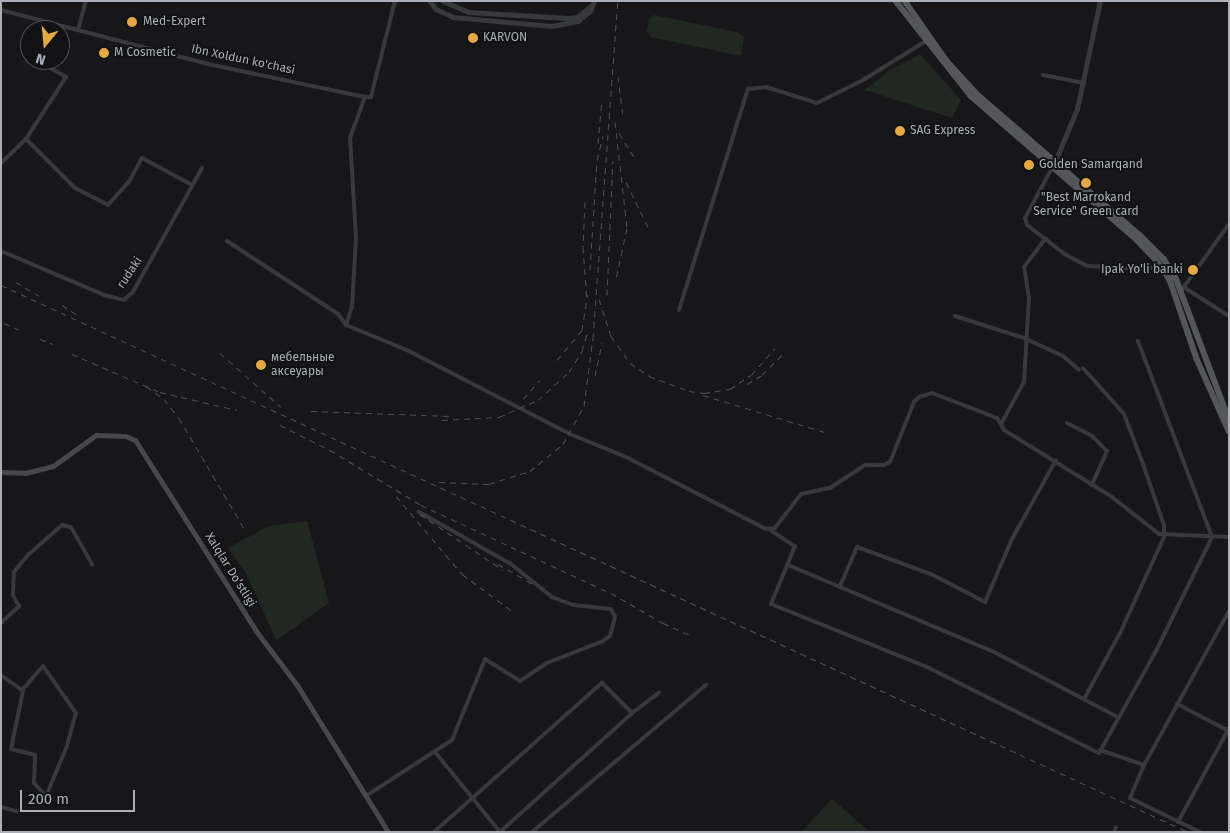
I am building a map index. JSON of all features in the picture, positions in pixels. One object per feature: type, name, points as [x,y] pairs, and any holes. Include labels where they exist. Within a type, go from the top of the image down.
[{"type":"main road","points":[[896,1],[971,96],[1149,243],[1169,267],[1229,419]]},
{"type":"main road","points":[[905,1],[947,61],[977,94],[1136,240],[1161,266],[1180,291],[1229,431]]},
{"type":"main road","name":"Xalqlar Do’stligi","points":[[1,472],[25,473],[53,466],[96,435],[124,436],[135,440],[256,631],[297,685],[388,832]]},
{"type":"street","points":[[78,30],[86,1]]},
{"type":"street","points":[[346,325],[352,308],[356,238],[350,138],[365,97],[372,97],[395,1]]},
{"type":"street","points":[[430,1],[436,10],[453,17],[500,23],[560,26],[578,22],[586,15],[594,3]]},
{"type":"street","points":[[443,1],[469,12],[567,18],[581,14],[594,3]]},
{"type":"street","points":[[1100,1],[1084,83],[1075,115],[1054,165],[1024,220],[1066,255],[1088,266],[1143,269],[1161,266]]},
{"type":"street","name":"Ibn Xoldun ko'chasi","points":[[1,10],[37,20]]},
{"type":"street","name":"Ibn Xoldun ko'chasi","points":[[70,28],[208,64],[365,97]]},
{"type":"street","points":[[679,310],[748,89],[766,87],[816,103],[863,80],[926,41]]},
{"type":"street","points":[[1,163],[26,139],[66,77],[54,70]]},
{"type":"street","points":[[1043,75],[1084,83]]},
{"type":"street","points":[[26,139],[75,188],[108,205],[129,182],[142,158],[192,185]]},
{"type":"street","name":"rudaki","points":[[1,251],[104,294],[124,300],[132,292],[202,168]]},
{"type":"street","points":[[1229,224],[1180,291],[1229,316]]},
{"type":"street","points":[[1001,424],[1024,382],[1024,338],[1029,298],[1024,267],[1046,238]]},
{"type":"street","points":[[227,241],[338,314],[346,325],[409,351],[570,434],[626,457],[770,530],[795,546],[771,604],[927,667],[1096,753],[1100,750],[1155,653],[1212,537],[1138,341]]},
{"type":"street","points":[[955,316],[1024,338],[1064,356],[1081,369],[1124,414],[1164,525],[1164,537],[1120,633],[1084,699]]},
{"type":"street","points":[[770,530],[801,494],[830,488],[865,466],[890,462],[914,402],[925,394],[932,393],[997,418],[1004,430],[1056,460],[1092,484],[1164,537],[1229,537]]},
{"type":"street","points":[[1067,423],[1092,436],[1107,451],[1092,484]]},
{"type":"street","points":[[840,586],[857,547],[933,576],[985,602],[1012,539],[1056,460]]},
{"type":"street","points":[[366,796],[452,740],[484,660],[520,681],[547,662],[610,636],[616,612],[552,597],[512,564],[420,512]]},
{"type":"street","points":[[1,623],[19,606],[13,595],[14,572],[28,555],[62,525],[71,527],[92,564]]},
{"type":"street","points":[[788,564],[996,653],[1118,717]]},
{"type":"street","points":[[1200,832],[1130,798],[1144,765],[1229,611]]},
{"type":"street","points":[[43,666],[76,713],[67,746],[46,796],[34,783],[35,755],[11,749],[22,690],[43,666]]},
{"type":"street","points":[[1,675],[22,690]]},
{"type":"street","points":[[434,832],[602,683],[632,713]]},
{"type":"street","points":[[532,832],[706,685]]},
{"type":"street","points":[[435,752],[500,832],[632,713],[659,693]]},
{"type":"street","points":[[1178,704],[1228,729],[1178,822]]},
{"type":"street","points":[[1100,750],[1144,765]]},
{"type":"street","points":[[1,806],[16,811]]},
{"type":"street","points":[[1114,832],[1116,827]]},
{"type":"shaded area","points":[[654,15],[737,32],[744,37],[741,56],[651,37],[647,32],[649,19]]},
{"type":"shaded area","points":[[920,54],[961,100],[952,118],[865,90],[887,72]]},
{"type":"shaded area","points":[[307,521],[329,603],[276,640],[247,575],[228,548],[269,526]]},
{"type":"shaded area","points":[[832,799],[870,832],[801,832]]},
{"type":"railway","points":[[439,482],[489,484],[530,471],[563,444],[584,406],[593,338],[618,1]]},
{"type":"railway","points":[[618,76],[623,114]]},
{"type":"railway","points":[[598,143],[602,99]]},
{"type":"railway","points":[[615,122],[627,228],[616,279]]},
{"type":"railway","points":[[619,133],[636,160]]},
{"type":"railway","points":[[590,270],[597,160],[603,136]]},
{"type":"railway","points":[[607,295],[613,160]]},
{"type":"railway","points":[[626,182],[648,227]]},
{"type":"railway","points":[[585,202],[583,247],[587,301]]},
{"type":"railway","points":[[16,282],[39,296]]},
{"type":"railway","points":[[1,285],[1188,832]]},
{"type":"railway","points":[[557,360],[582,330],[588,294]]},
{"type":"railway","points":[[599,299],[611,336],[630,363],[649,376],[689,391],[704,393],[730,389],[751,375],[775,348]]},
{"type":"railway","points":[[62,305],[79,316]]},
{"type":"railway","points":[[4,323],[20,330]]},
{"type":"railway","points":[[442,420],[499,417],[538,400],[569,372],[582,351],[588,330]]},
{"type":"railway","points":[[40,339],[53,344]]},
{"type":"railway","points":[[595,376],[602,343]]},
{"type":"railway","points":[[220,353],[281,407]]},
{"type":"railway","points":[[72,354],[160,392],[237,410]]},
{"type":"railway","points":[[747,384],[762,375],[782,355]]},
{"type":"railway","points":[[523,399],[540,380]]},
{"type":"railway","points":[[146,386],[164,399],[179,418],[245,530]]},
{"type":"railway","points":[[703,395],[825,432]]},
{"type":"railway","points":[[311,411],[451,416]]},
{"type":"railway","points":[[280,425],[330,450],[421,505],[611,593],[663,623],[690,635]]},
{"type":"railway","points":[[396,496],[462,574],[511,610]]},
{"type":"railway","points":[[420,514],[503,570]]},
{"type":"railway","points":[[498,564],[532,584]]},
{"type":"place","name":"Med-Expert","points":[[132,22]]},
{"type":"place","name":"KARVON","points":[[473,38]]},
{"type":"place","name":"M Cosmetic","points":[[104,53]]},
{"type":"place","name":"SAG Express","points":[[900,131]]},
{"type":"place","name":"Golden Samarqand","points":[[1029,165]]},
{"type":"place","name":"\"Best Marrokand Service\" Green card","points":[[1086,183]]},
{"type":"place","name":"Ipak Yo'li banki","points":[[1193,270]]},
{"type":"place","name":"мебельные аксеуары","points":[[261,365]]}]
